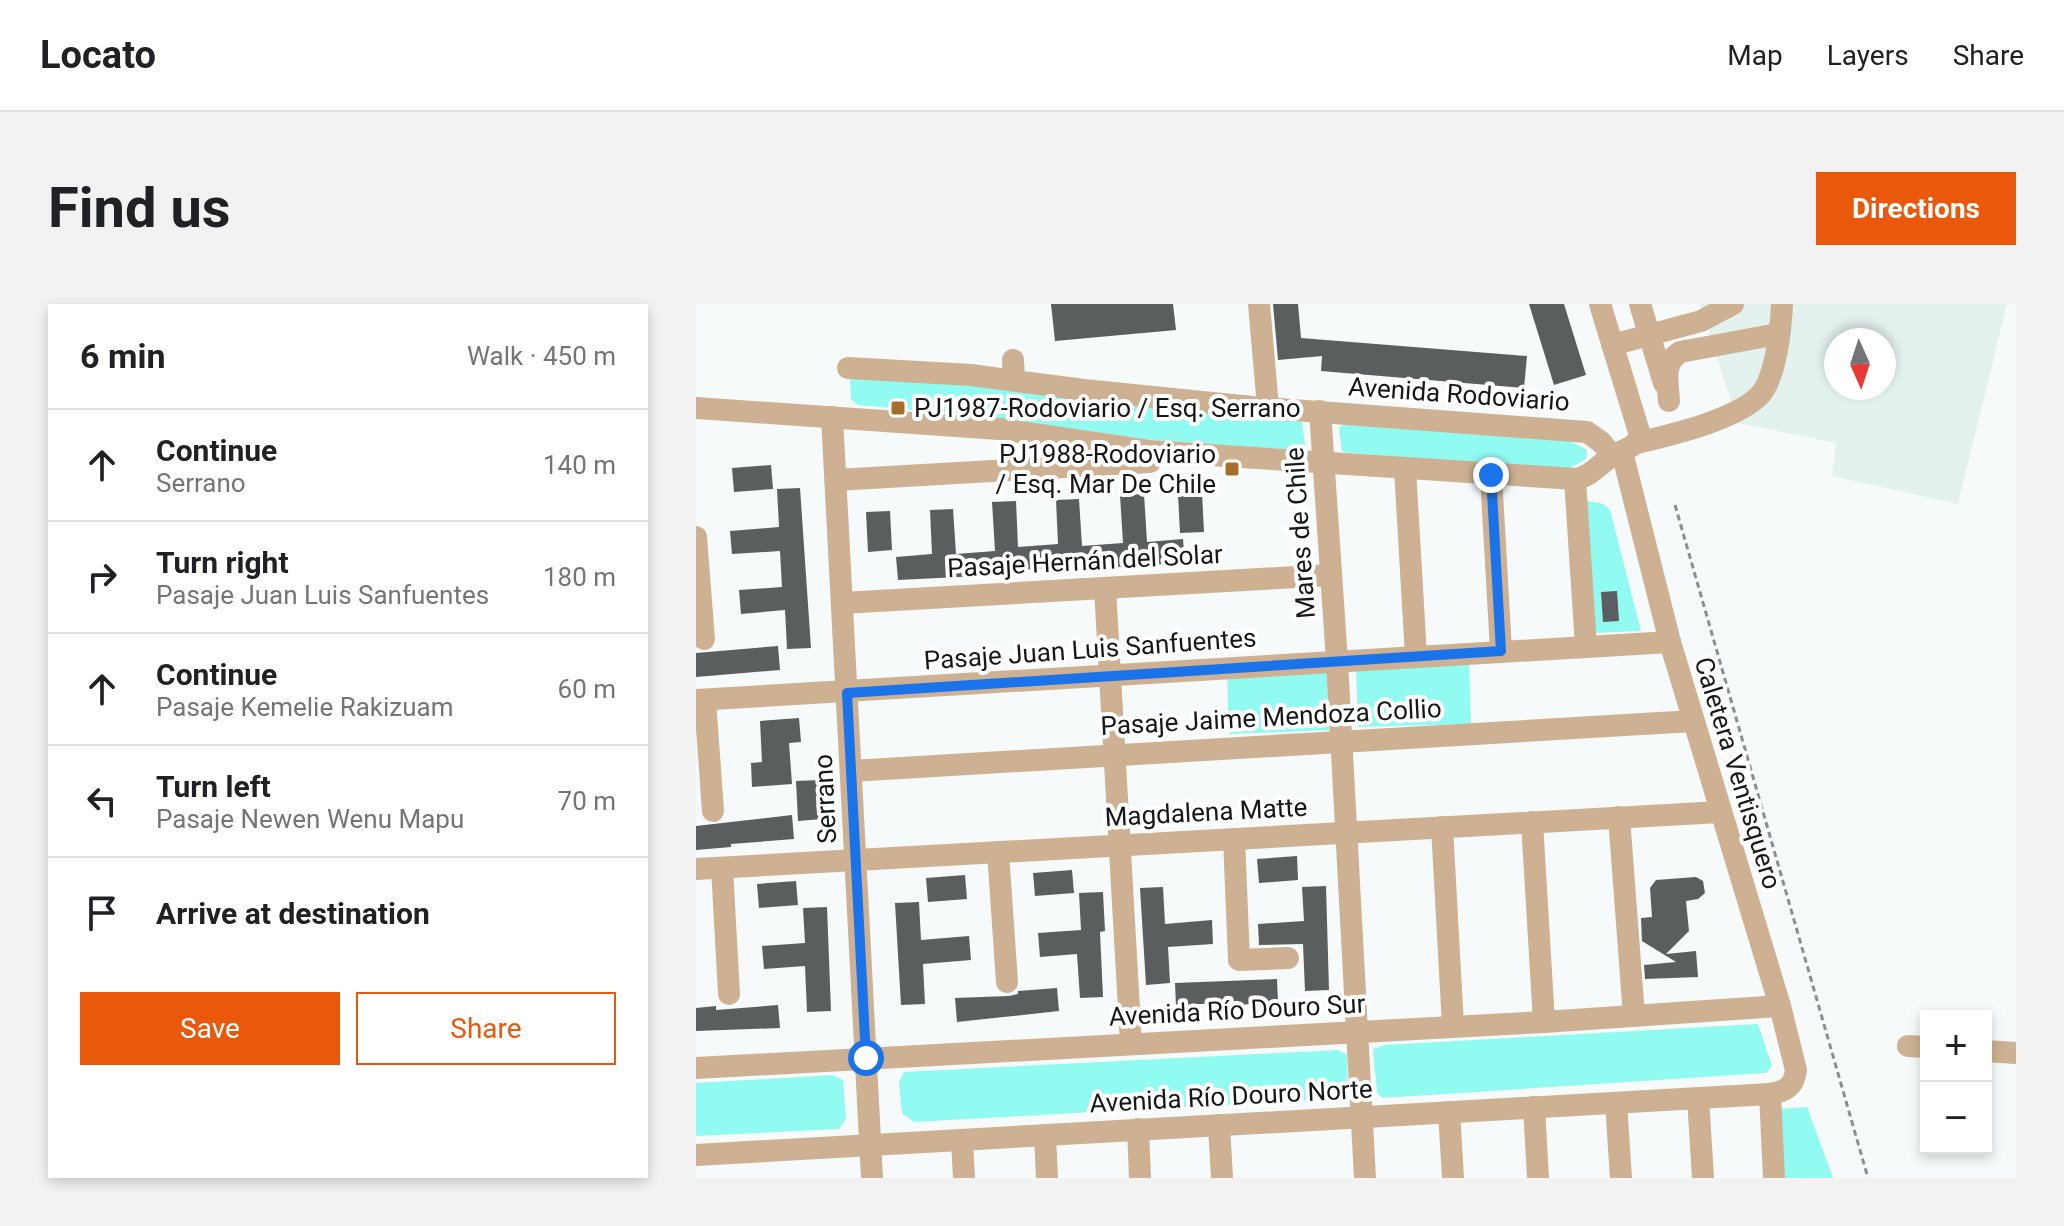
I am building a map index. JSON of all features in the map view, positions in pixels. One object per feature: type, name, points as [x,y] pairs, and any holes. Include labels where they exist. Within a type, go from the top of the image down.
[{"type":"street","points":[[1259,304],[1268,407]]},
{"type":"street","name":"Caletera Ventisquero","points":[[1600,304],[1640,435],[1624,450],[1670,642],[1780,1006],[1796,1070],[1795,1081],[1790,1087],[1770,1094]]},
{"type":"street","points":[[1640,304],[1679,432]]},
{"type":"street","points":[[1612,345],[1701,321],[1733,304]]},
{"type":"street","points":[[696,408],[999,429],[1150,451],[1575,479],[1587,477],[1624,450],[1724,416],[1759,395],[1768,382],[1773,366],[1782,304]]},
{"type":"street","points":[[1669,401],[1667,369],[1671,358],[1680,352],[1778,334]]},
{"type":"street","name":"Avenida Rodoviario","points":[[848,368],[1014,370],[1144,397],[1587,432],[1601,442],[1624,450]]},
{"type":"street","name":"Mares de Chile","points":[[1320,411],[1342,741],[1365,1178]]},
{"type":"street","name":"Serrano","points":[[832,417],[872,1178]]},
{"type":"street","points":[[836,480],[1150,462],[1150,451]]},
{"type":"street","points":[[1405,469],[1416,656]]},
{"type":"street","points":[[1491,475],[1501,651]]},
{"type":"street","points":[[1575,479],[1586,646]]},
{"type":"street","points":[[696,537],[704,639]]},
{"type":"street","name":"Pasaje Hernán del Solar","points":[[842,603],[1331,575]]},
{"type":"street","points":[[1105,588],[1117,755],[1131,1044]]},
{"type":"street","name":"Pasaje Juan Luis Sanfuentes","points":[[700,700],[1670,642]]},
{"type":"street","points":[[700,700],[713,811]]},
{"type":"street","name":"Pasaje Jaime Mendoza Collio","points":[[851,771],[1693,721]]},
{"type":"street","name":"Magdalena Matte","points":[[696,869],[1720,812]]},
{"type":"street","points":[[1619,817],[1634,1016]]},
{"type":"street","points":[[1532,822],[1544,1022]]},
{"type":"street","points":[[1442,827],[1453,1026]]},
{"type":"street","points":[[1234,839],[1239,960],[1288,958]]},
{"type":"street","points":[[998,852],[1007,982]]},
{"type":"street","points":[[722,868],[729,994]]},
{"type":"street","name":"Avenida Río Douro Sur","points":[[696,1068],[1544,1022],[1780,1006]]},
{"type":"street","points":[[1992,1051],[2016,1053]]},
{"type":"street","points":[[1770,1094],[1774,1178]]},
{"type":"street","name":"Avenida Río Douro Norte","points":[[696,1155],[1770,1094]]},
{"type":"street","points":[[1698,1098],[1703,1178]]},
{"type":"street","points":[[1616,1103],[1621,1178]]},
{"type":"street","points":[[1534,1107],[1538,1178]]},
{"type":"street","points":[[1449,1112],[1453,1178]]},
{"type":"street","points":[[1219,1125],[1222,1178]]},
{"type":"street","points":[[1138,1129],[1140,1178]]},
{"type":"street","points":[[1045,1135],[1047,1178]]},
{"type":"street","points":[[962,1140],[964,1178]]},
{"type":"path","points":[[1675,505],[1868,1178]]},
{"type":"shaded area","points":[[1700,304],[2007,304],[1958,504],[1832,476],[1836,443],[1738,423]]},
{"type":"shaded area","points":[[854,376],[1011,387],[1294,419],[1302,422],[1305,446],[1299,450],[1153,440],[977,416],[858,405],[851,399],[850,380]]},
{"type":"shaded area","points":[[1353,421],[1566,439],[1587,450],[1586,459],[1565,471],[1342,452],[1339,427]]},
{"type":"shaded area","points":[[1587,501],[1603,504],[1610,510],[1641,631],[1592,633]]},
{"type":"shaded area","points":[[1469,660],[1471,724],[1358,727],[1356,664]]},
{"type":"shaded area","points":[[1328,667],[1330,730],[1229,734],[1227,671]]},
{"type":"shaded area","points":[[1758,1024],[1772,1066],[1766,1073],[1382,1098],[1377,1092],[1373,1049],[1385,1045]]},
{"type":"shaded area","points":[[1338,1050],[1347,1055],[1348,1098],[914,1122],[902,1113],[899,1082],[904,1072]]},
{"type":"shaded area","points":[[833,1075],[843,1080],[846,1119],[839,1129],[696,1136],[696,1083]]},
{"type":"shaded area","points":[[1807,1107],[1833,1178],[1783,1178],[1778,1109]]},
{"type":"building","points":[[1051,304],[1173,304],[1176,330],[1055,341]]},
{"type":"building","points":[[1273,304],[1298,304],[1301,338],[1527,356],[1524,388],[1321,371],[1322,356],[1278,360]]},
{"type":"building","points":[[1529,304],[1564,304],[1586,375],[1554,385]]},
{"type":"building","points":[[771,465],[773,489],[734,492],[732,468]]},
{"type":"building","points":[[800,488],[811,648],[787,649],[785,610],[741,614],[739,590],[782,587],[780,551],[732,554],[730,531],[779,527],[777,489]]},
{"type":"building","points":[[1202,493],[1204,532],[1180,533],[1178,494]]},
{"type":"building","points":[[1144,494],[1147,542],[1183,539],[1185,563],[1083,569],[1083,565],[998,572],[999,575],[898,580],[896,557],[932,554],[930,510],[953,509],[956,554],[995,551],[992,502],[1016,501],[1018,547],[1058,544],[1056,500],[1079,499],[1082,546],[1123,543],[1120,495]]},
{"type":"building","points":[[890,511],[892,550],[868,552],[866,512]]},
{"type":"building","points":[[1617,591],[1619,621],[1603,622],[1601,592]]},
{"type":"building","points":[[778,646],[780,670],[696,677],[696,653]]},
{"type":"building","points":[[799,718],[801,742],[789,743],[792,784],[752,787],[751,763],[762,762],[760,721]]},
{"type":"building","points":[[820,780],[822,819],[798,821],[796,781]]},
{"type":"building","points":[[792,815],[794,839],[696,850],[696,826]]},
{"type":"building","points":[[1297,856],[1298,880],[1259,883],[1257,859]]},
{"type":"building","points":[[1072,870],[1074,893],[1035,896],[1033,873]]},
{"type":"building","points":[[965,875],[967,899],[928,902],[926,878]]},
{"type":"building","points":[[1696,877],[1703,881],[1705,893],[1698,899],[1686,901],[1689,931],[1666,954],[1696,951],[1698,977],[1645,979],[1644,965],[1676,962],[1642,941],[1641,918],[1652,917],[1650,888],[1656,880]]},
{"type":"building","points":[[796,881],[798,905],[759,908],[757,884]]},
{"type":"building","points":[[1326,886],[1329,990],[1305,991],[1303,944],[1259,945],[1258,924],[1304,921],[1302,887]]},
{"type":"building","points":[[1163,887],[1165,924],[1212,920],[1213,944],[1168,947],[1170,983],[1146,985],[1140,888]]},
{"type":"building","points":[[1103,892],[1105,931],[1100,932],[1103,997],[1080,998],[1077,954],[1040,957],[1038,933],[1081,930],[1079,893]]},
{"type":"building","points":[[919,902],[921,940],[969,936],[971,960],[923,964],[925,1004],[901,1005],[895,903]]},
{"type":"building","points":[[827,907],[831,1011],[807,1012],[805,966],[764,969],[762,946],[805,943],[803,908]]},
{"type":"building","points":[[1277,979],[1278,1002],[1239,1005],[1239,1001],[1176,1006],[1175,983]]},
{"type":"building","points":[[1057,988],[1059,1011],[957,1022],[955,998],[1009,996],[1018,994],[1018,991]]},
{"type":"building","points":[[778,1005],[780,1028],[696,1031],[696,1008],[716,1006],[716,1010]]},
{"type":"place","name":"PJ1987-Rodoviario / Esq. Serrano","points":[[898,408]]},
{"type":"place","name":"PJ1988-Rodoviario / Esq. Mar De Chile","points":[[1232,469]]},
{"type":"route","points":[[866,1058],[847,693],[1501,651],[1491,475]]}]
